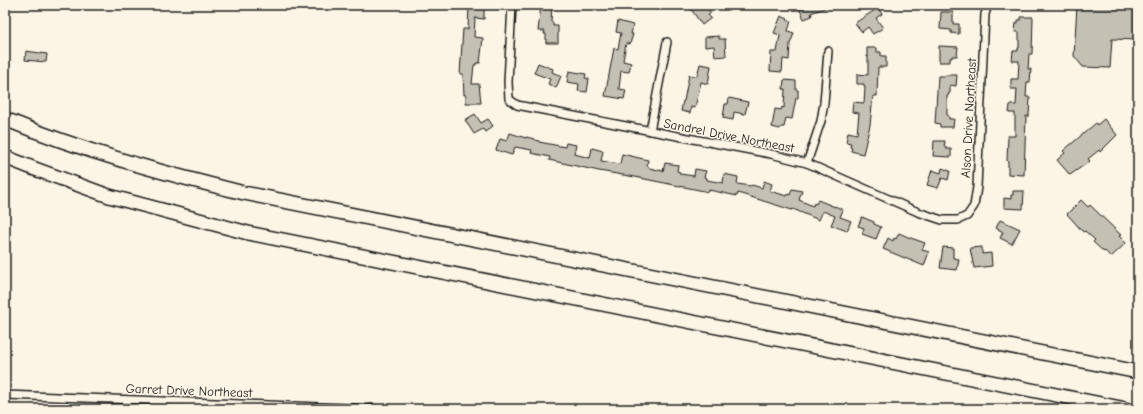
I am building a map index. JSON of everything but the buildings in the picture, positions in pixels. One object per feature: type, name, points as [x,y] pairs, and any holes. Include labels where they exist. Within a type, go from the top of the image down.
[{"type":"highway","points":[[5,118],[86,148],[176,177],[244,193],[1138,372]]},
{"type":"highway","points":[[5,157],[109,196],[248,233],[1126,409]]},
{"type":"street","name":"Sandrel Drive Northeast","points":[[512,5],[508,82],[509,99],[517,105],[771,154],[807,163],[918,212],[942,220],[955,220]]},
{"type":"street","name":"Alson Drive Northeast","points":[[955,220],[968,216],[974,206],[977,187],[985,14],[988,5]]},
{"type":"street","points":[[650,131],[667,42]]},
{"type":"street","points":[[807,163],[821,121],[828,51]]},
{"type":"street","name":"Garret Drive Northeast","points":[[5,395],[372,409]]}]
